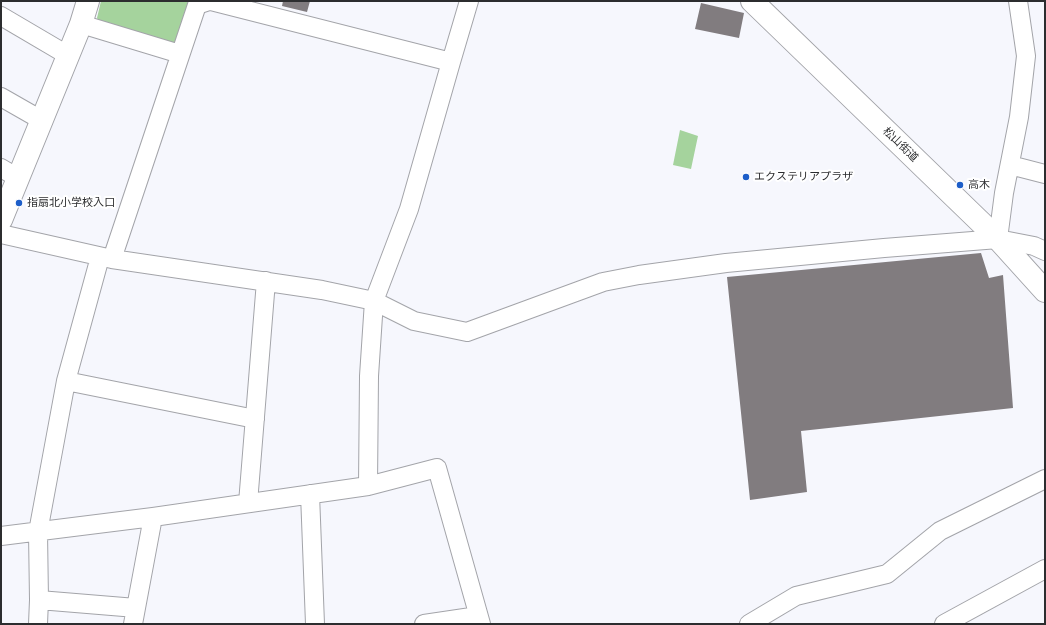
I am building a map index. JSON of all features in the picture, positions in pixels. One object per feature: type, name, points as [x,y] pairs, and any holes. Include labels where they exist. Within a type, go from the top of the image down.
[{"type":"main road","points":[[1,220],[10,173],[42,121],[69,56],[88,1]]},
{"type":"main road","name":"松山街道","points":[[752,1],[998,239],[1045,291]]},
{"type":"street","points":[[38,624],[38,532],[66,381],[106,258],[197,4],[210,1],[451,62]]},
{"type":"street","points":[[368,486],[369,376],[374,301],[409,208],[469,1]]},
{"type":"street","points":[[998,239],[1004,193],[1019,117],[1026,56],[1018,1]]},
{"type":"street","points":[[1,16],[69,56]]},
{"type":"street","points":[[81,24],[180,54]]},
{"type":"street","points":[[1,97],[42,121]]},
{"type":"street","points":[[1010,165],[1045,174]]},
{"type":"street","points":[[1,234],[106,258],[322,290],[374,301],[414,321],[467,332],[603,282],[639,275],[726,263],[998,239],[1034,246],[1045,251]]},
{"type":"street","points":[[248,503],[266,281]]},
{"type":"street","points":[[66,381],[255,418]]},
{"type":"street","points":[[1,536],[153,517],[368,486],[437,468],[480,620],[424,624]]},
{"type":"street","points":[[749,624],[796,596],[887,574],[940,531],[1045,479]]},
{"type":"street","points":[[310,494],[315,624]]},
{"type":"street","points":[[39,600],[135,616],[153,517]]},
{"type":"street","points":[[944,624],[1045,569]]},
{"type":"green space","points":[[101,1],[189,1],[178,42],[173,46],[101,26],[97,18]]},
{"type":"green space","points":[[680,130],[698,136],[691,169],[673,165]]},
{"type":"building","points":[[283,1],[310,1],[307,12],[282,6]]},
{"type":"building","points":[[701,3],[744,13],[739,38],[695,29]]},
{"type":"building","points":[[981,253],[989,278],[1003,275],[1013,408],[801,431],[807,492],[750,500],[727,277]]},
{"type":"place","name":"エクステリアプラザ","points":[[746,177]]},
{"type":"place","name":"高木","points":[[960,185]]},
{"type":"place","name":"指扇北小学校入口","points":[[19,203]]}]
